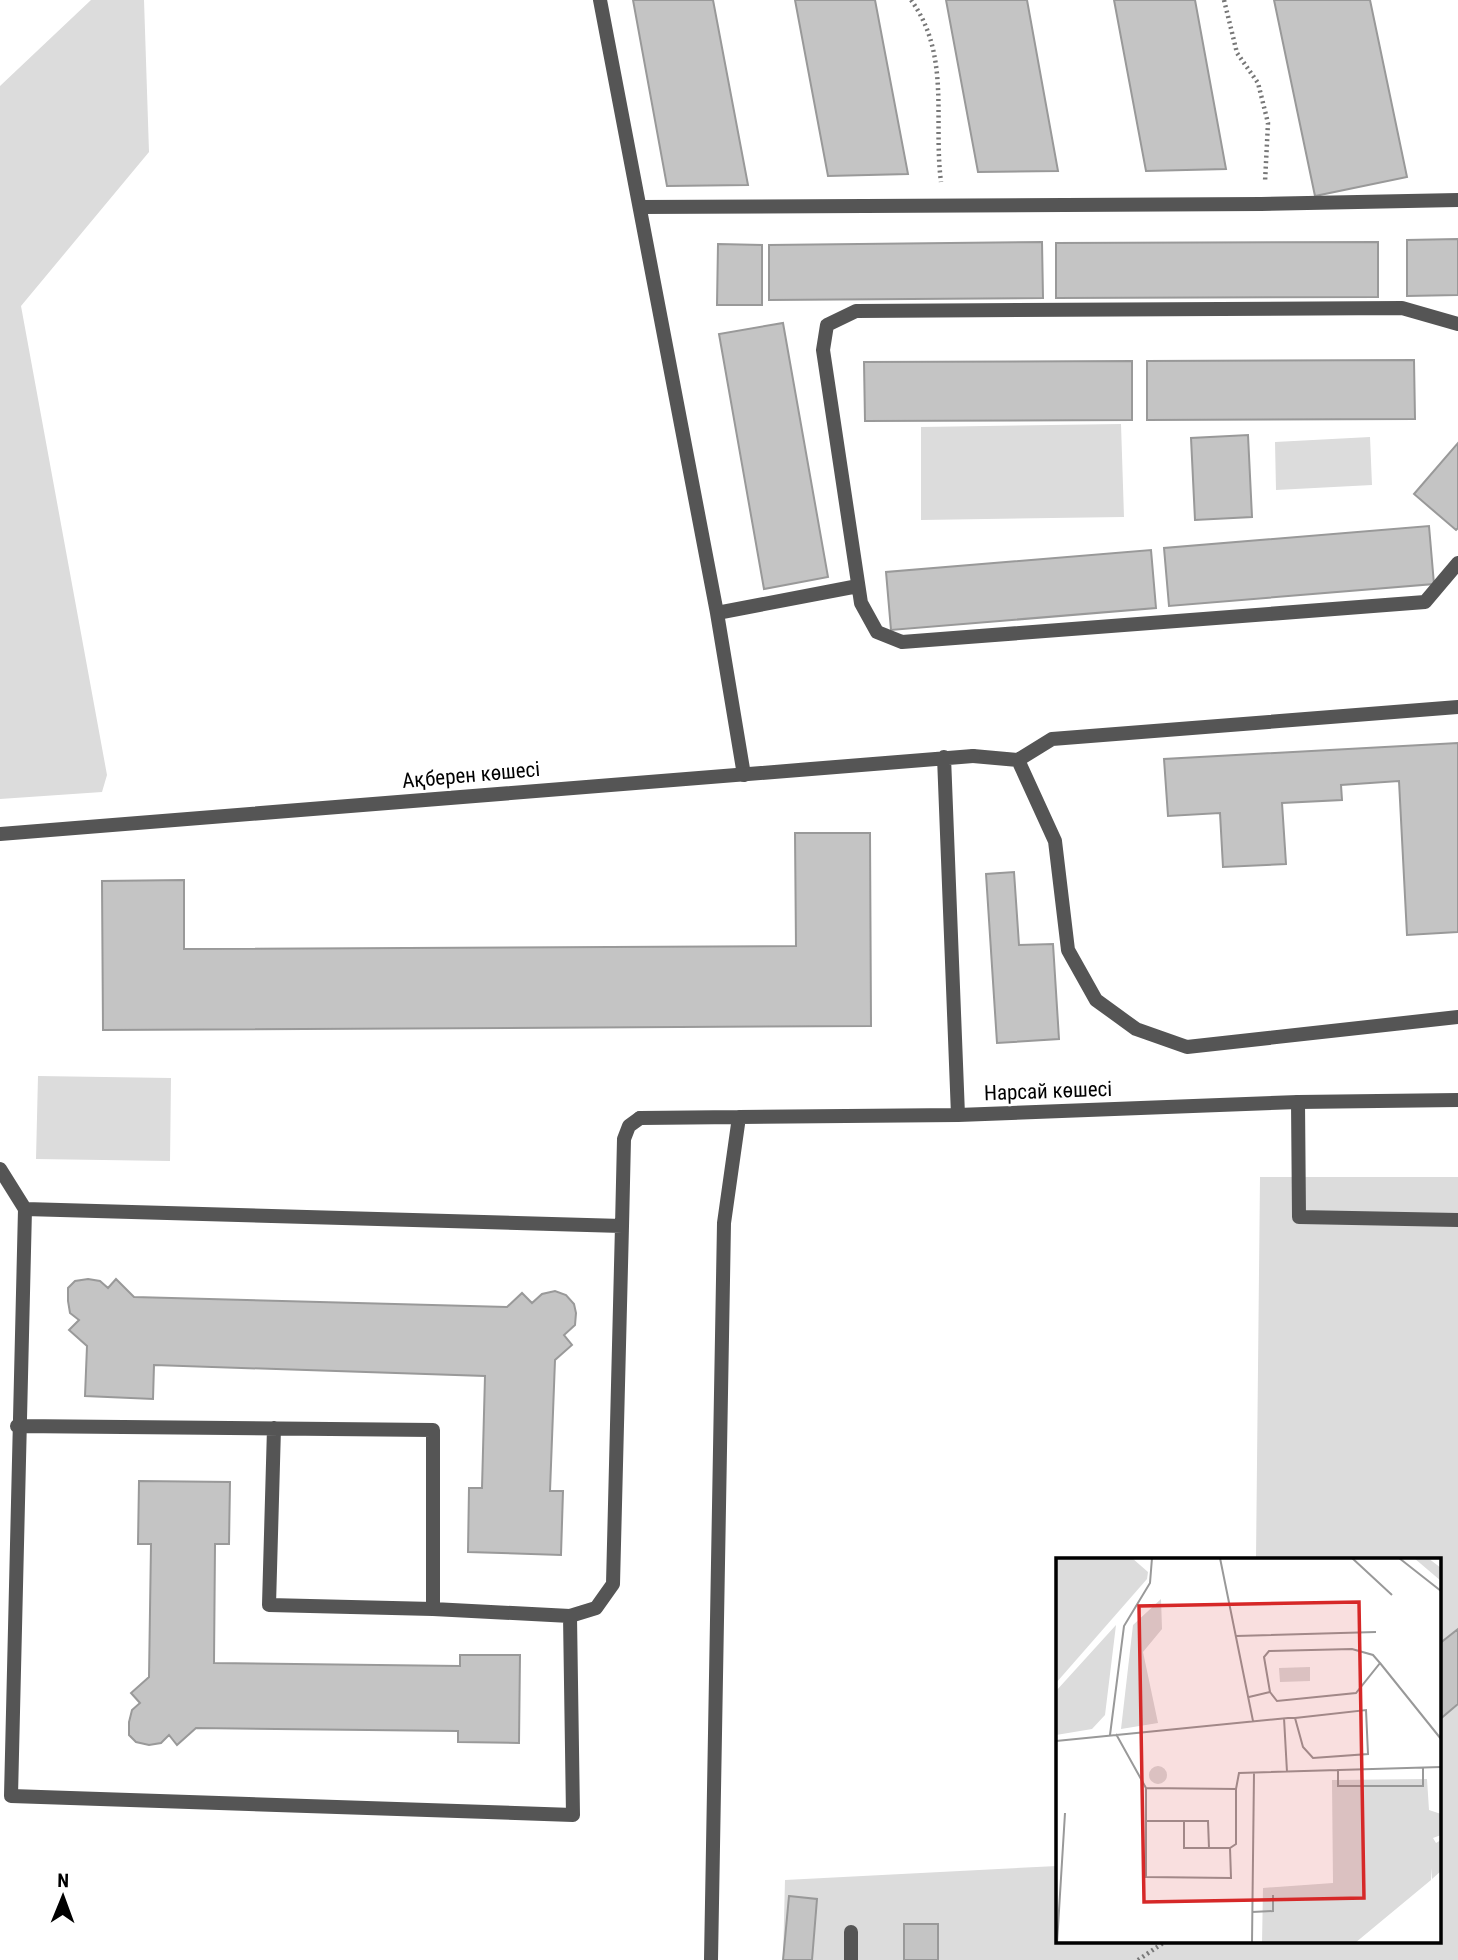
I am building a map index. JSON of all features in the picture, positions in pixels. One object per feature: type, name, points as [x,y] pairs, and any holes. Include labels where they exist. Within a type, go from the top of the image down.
[{"type":"street","points":[[600,0],[717,613],[744,775]]},
{"type":"street","points":[[640,207],[1261,204],[1458,200]]},
{"type":"street","points":[[1458,324],[1402,308],[856,311],[827,325],[823,350],[861,603],[877,632],[902,642],[1425,602],[1458,563]]},
{"type":"street","points":[[717,613],[858,586]]},
{"type":"street","points":[[1458,707],[1052,739],[1018,760],[1055,841],[1068,950],[1096,1000],[1136,1029],[1187,1046],[1458,1017]]},
{"type":"street","name":"Ақберен көшесі","points":[[0,834],[944,757],[973,756],[1018,760]]},
{"type":"street","points":[[944,757],[958,1115]]},
{"type":"street","name":"Нарсай көшесі","points":[[622,1226],[624,1139],[629,1126],[640,1118],[958,1115],[1298,1102],[1458,1100]]},
{"type":"street","points":[[1298,1102],[1299,1217],[1458,1220]]},
{"type":"street","points":[[711,1960],[724,1223],[739,1117]]},
{"type":"street","points":[[0,1169],[25,1209],[17,1426],[11,1796],[573,1815],[570,1616]]},
{"type":"street","points":[[25,1209],[622,1226],[613,1584],[596,1608],[570,1616],[269,1605],[274,1428]]},
{"type":"street","points":[[17,1426],[433,1430],[433,1609]]},
{"type":"street","points":[[851,1932],[851,1960]]},
{"type":"path","points":[[911,0],[921,13],[937,59],[940,113],[937,152],[944,205]]},
{"type":"path","points":[[1224,0],[1237,53],[1258,83],[1268,123],[1268,168],[1261,204]]},
{"type":"path","points":[[1138,1960],[1165,1942]]},
{"type":"shaded area","points":[[91,0],[144,0],[149,152],[21,306],[107,775],[102,792],[0,799],[0,86]]},
{"type":"shaded area","points":[[1121,424],[1124,517],[921,520],[921,427]]},
{"type":"shaded area","points":[[1370,437],[1372,485],[1276,490],[1275,442]]},
{"type":"shaded area","points":[[38,1076],[171,1078],[170,1161],[36,1159]]},
{"type":"shaded area","points":[[1260,1177],[1458,1177],[1458,1960],[783,1960],[785,1880],[1056,1866],[1056,1942],[1440,1942],[1440,1558],[1256,1558]]},
{"type":"building","points":[[633,0],[713,0],[748,185],[667,186]]},
{"type":"building","points":[[795,0],[875,0],[908,174],[828,176]]},
{"type":"building","points":[[946,0],[1027,0],[1058,171],[978,172]]},
{"type":"building","points":[[1114,0],[1195,0],[1226,169],[1146,171]]},
{"type":"building","points":[[1274,0],[1370,0],[1407,177],[1315,196]]},
{"type":"building","points":[[1458,239],[1458,295],[1407,296],[1407,240]]},
{"type":"building","points":[[1042,242],[1043,298],[769,300],[769,245]]},
{"type":"building","points":[[1378,242],[1378,297],[1056,298],[1056,243]]},
{"type":"building","points":[[718,244],[762,245],[762,305],[717,305]]},
{"type":"building","points":[[783,323],[828,577],[764,589],[719,334]]},
{"type":"building","points":[[1414,360],[1415,419],[1147,420],[1147,361]]},
{"type":"building","points":[[1132,361],[1132,420],[865,421],[864,362]]},
{"type":"building","points":[[1248,435],[1252,517],[1195,520],[1191,438]]},
{"type":"building","points":[[1458,443],[1458,528],[1456,530],[1414,494]]},
{"type":"building","points":[[1429,526],[1434,584],[1169,606],[1164,548]]},
{"type":"building","points":[[1151,550],[1156,608],[891,630],[886,572]]},
{"type":"building","points":[[1458,743],[1458,932],[1407,935],[1399,781],[1341,785],[1342,800],[1282,803],[1286,864],[1223,867],[1220,813],[1168,816],[1164,759]]},
{"type":"building","points":[[795,833],[870,833],[871,1026],[103,1030],[102,881],[184,880],[184,949],[796,946]]},
{"type":"building","points":[[1014,872],[1019,945],[1053,944],[1059,1039],[997,1043],[986,874]]},
{"type":"building","points":[[116,1279],[134,1297],[507,1307],[522,1293],[532,1303],[542,1294],[555,1291],[566,1295],[574,1304],[576,1313],[575,1325],[564,1335],[572,1345],[555,1360],[550,1491],[563,1491],[561,1555],[468,1552],[469,1488],[482,1488],[485,1376],[154,1365],[153,1399],[85,1396],[87,1346],[69,1330],[79,1320],[70,1313],[68,1288],[75,1281],[100,1281],[108,1288]]},
{"type":"building","points":[[139,1481],[230,1482],[229,1544],[215,1544],[214,1663],[460,1666],[460,1655],[520,1655],[519,1743],[458,1742],[458,1731],[196,1728],[177,1745],[169,1735],[161,1743],[149,1745],[136,1742],[129,1735],[129,1722],[132,1710],[140,1703],[131,1693],[149,1677],[151,1544],[138,1544]]},
{"type":"building","points":[[1458,1629],[1458,1704],[1440,1719],[1440,1643]]},
{"type":"building","points":[[789,1896],[817,1899],[812,1960],[783,1960]]},
{"type":"building","points":[[904,1924],[938,1924],[938,1960],[904,1960]]}]
